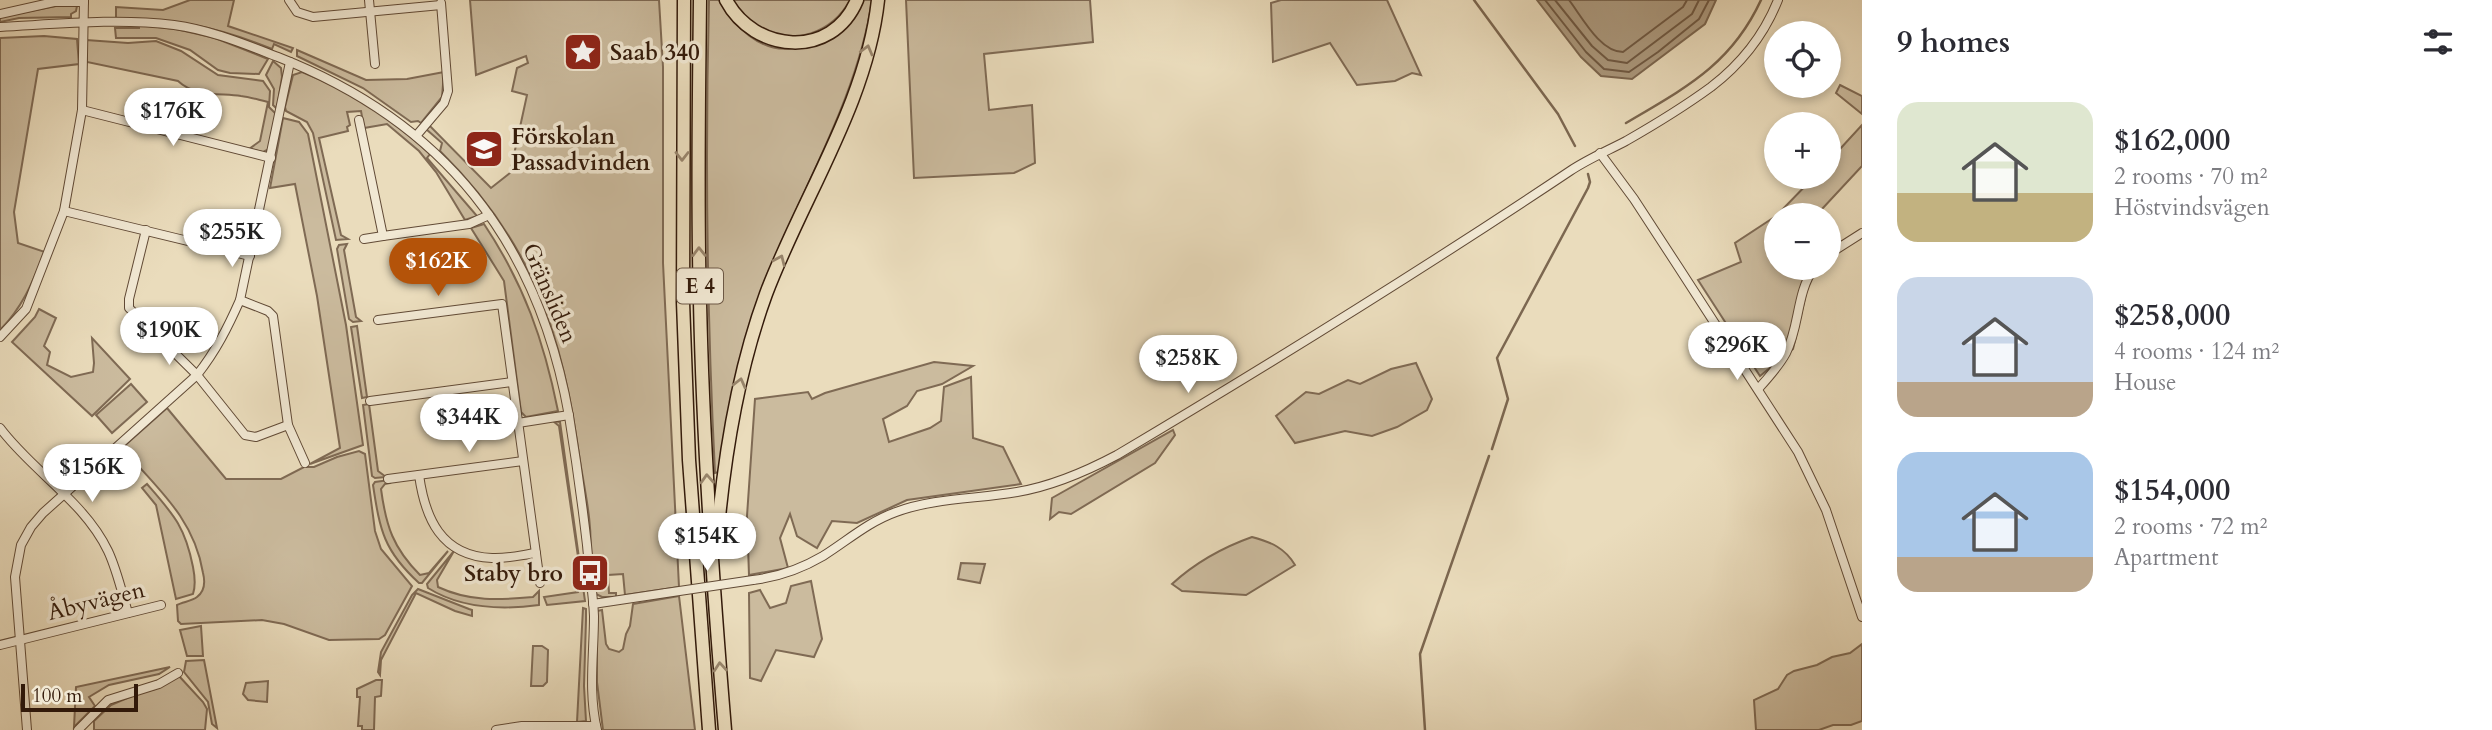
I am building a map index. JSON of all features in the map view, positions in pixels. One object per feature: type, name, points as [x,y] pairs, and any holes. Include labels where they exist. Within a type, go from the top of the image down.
[{"type":"highway","points":[[675,0],[682,88]]},
{"type":"highway","name":"E 4","points":[[684,0],[683,302],[689,460],[709,730]]},
{"type":"highway","name":"E 4","points":[[700,0],[700,302],[713,583],[725,730]]},
{"type":"highway","points":[[726,0],[738,19],[759,35],[794,43],[814,40],[834,30],[845,20],[857,0]]},
{"type":"highway","points":[[713,583],[728,439],[746,357],[777,267],[850,104],[867,52],[878,0]]},
{"type":"street","points":[[289,0],[298,12],[309,17],[441,3],[448,91],[444,103],[416,136]]},
{"type":"street","points":[[369,0],[375,64]]},
{"type":"street","points":[[593,604],[790,572],[807,565],[867,525],[897,511],[930,503],[1020,492],[1053,484],[1096,466],[1159,430],[1492,224],[1600,153],[1626,141],[1720,79],[1757,41],[1778,0]]},
{"type":"street","points":[[0,14],[54,2],[83,1],[82,110],[64,211],[26,309],[0,337]]},
{"type":"street","name":"Gränsliden","points":[[0,27],[83,22],[158,24],[220,35],[290,62],[358,94],[416,136],[459,177],[489,215],[514,254],[541,309],[552,341],[569,415],[593,604],[592,677],[597,728]]},
{"type":"street","points":[[27,730],[15,577],[18,555],[36,519],[197,375],[213,355],[240,300],[290,62]]},
{"type":"street","points":[[82,110],[271,158]]},
{"type":"street","points":[[359,120],[383,236]]},
{"type":"street","points":[[1600,153],[1634,199],[1798,452],[1816,487],[1862,617]]},
{"type":"street","points":[[64,211],[250,256]]},
{"type":"street","points":[[364,239],[469,224],[489,215]]},
{"type":"street","points":[[146,230],[129,308],[197,375],[248,436],[256,437],[288,425]]},
{"type":"street","points":[[1841,246],[1862,233]]},
{"type":"street","points":[[1759,388],[1777,368],[1787,351],[1802,290],[1807,280]]},
{"type":"street","points":[[240,300],[268,311],[273,316],[288,425],[305,463]]},
{"type":"street","points":[[378,320],[502,304],[540,583]]},
{"type":"street","points":[[370,401],[512,382]]},
{"type":"street","points":[[518,423],[569,415]]},
{"type":"street","points":[[0,428],[93,528],[108,550],[128,613]]},
{"type":"street","points":[[388,479],[523,461]]},
{"type":"street","points":[[419,475],[422,497],[430,521],[454,547],[473,555],[492,558],[536,553]]},
{"type":"street","name":"Åbyvägen","points":[[0,645],[161,605]]},
{"type":"street","points":[[78,730],[108,700],[159,684],[177,673]]},
{"type":"street","points":[[496,730],[522,726],[597,728]]},
{"type":"shaded area","points":[[190,0],[234,0],[228,26],[293,48],[291,52],[274,44],[272,49],[195,25],[116,18],[116,7],[163,10]]},
{"type":"shaded area","points":[[470,0],[659,0],[663,67],[663,263],[679,587],[625,595],[623,574],[608,575],[609,593],[616,593],[616,597],[596,594],[593,557],[590,557],[588,509],[573,415],[553,331],[521,256],[499,221],[440,151],[442,143],[426,129],[430,126],[491,188],[510,173],[527,95],[512,91],[517,68],[528,63],[526,56],[476,75]]},
{"type":"shaded area","points":[[709,0],[719,0],[732,19],[749,36],[770,47],[781,49],[801,46],[842,24],[855,13],[864,0],[872,0],[857,66],[833,129],[777,253],[748,333],[728,416],[719,472],[715,473],[708,236]]},
{"type":"shaded area","points":[[732,0],[850,0],[833,21],[822,28],[811,34],[785,37],[772,34],[756,25],[744,16]]},
{"type":"shaded area","points":[[906,0],[1090,0],[1093,42],[984,54],[989,110],[1032,105],[1035,163],[1014,173],[914,178]]},
{"type":"shaded area","points":[[1281,0],[1387,0],[1421,75],[1412,73],[1395,81],[1357,85],[1330,43],[1273,62],[1271,3]]},
{"type":"shaded area","points":[[66,4],[77,6],[71,17],[19,18],[0,22],[0,17]]},
{"type":"shaded area","points":[[139,25],[176,29],[215,38],[268,59],[259,74],[230,73],[218,70],[190,50],[156,38],[116,38],[115,28],[139,28]]},
{"type":"shaded area","points":[[44,36],[77,39],[79,64],[38,69],[14,212],[18,243],[45,252],[21,303],[0,330],[0,38]]},
{"type":"shaded area","points":[[86,40],[128,43],[156,41],[181,51],[218,75],[263,81],[270,91],[269,107],[276,114],[269,149],[263,152],[249,149],[260,141],[268,102],[244,96],[200,92],[178,81],[87,62]]},
{"type":"shaded area","points":[[297,50],[366,80],[407,79],[444,72],[442,97],[421,123],[411,122],[363,88],[297,56]]},
{"type":"shaded area","points":[[273,61],[281,68],[282,77],[277,109],[273,105],[274,89],[266,75]]},
{"type":"shaded area","points":[[302,72],[353,97],[416,141],[430,154],[427,158],[477,216],[465,220],[436,172],[419,151],[387,124],[364,128],[361,111],[347,112],[350,125],[347,127],[348,131],[319,138],[341,235],[348,239],[336,240],[313,133],[307,122],[286,111],[285,107],[293,75]]},
{"type":"shaded area","points":[[1841,86],[1862,96],[1862,114],[1841,97]]},
{"type":"shaded area","points":[[283,118],[299,122],[308,134],[346,325],[363,445],[310,464],[340,448],[317,296],[295,184],[270,188]]},
{"type":"shaded area","points":[[1862,125],[1862,166],[1841,189],[1841,148]]},
{"type":"shaded area","points":[[1802,189],[1841,189],[1828,203],[1789,203]]},
{"type":"shaded area","points":[[484,224],[498,246],[531,314],[558,411],[526,417],[521,412],[504,281],[471,228]]},
{"type":"shaded area","points":[[1764,224],[1764,280],[1809,280],[1793,349],[1760,376],[1698,280],[1741,262],[1735,243]]},
{"type":"shaded area","points":[[347,244],[344,250],[356,317],[361,321],[353,322],[349,319],[337,249],[339,245]]},
{"type":"shaded area","points":[[39,309],[56,318],[44,346],[50,352],[47,365],[71,377],[93,372],[92,338],[130,379],[92,416],[12,342]]},
{"type":"shaded area","points":[[357,326],[367,397],[362,398],[351,327]]},
{"type":"shaded area","points":[[934,362],[973,366],[942,384],[917,391],[907,406],[883,419],[889,442],[930,428],[941,421],[944,387],[971,377],[973,438],[1003,447],[1021,484],[907,500],[857,523],[832,521],[817,548],[797,536],[790,514],[780,538],[788,568],[749,575],[747,516],[755,399],[808,392],[812,399]]},
{"type":"shaded area","points":[[1416,363],[1432,399],[1427,410],[1397,427],[1372,436],[1345,431],[1295,443],[1276,416],[1306,392],[1319,394],[1348,380],[1360,384],[1391,369]]},
{"type":"shaded area","points":[[131,384],[147,402],[112,433],[96,415]]},
{"type":"shaded area","points":[[369,404],[378,471],[386,477],[372,476],[363,405]]},
{"type":"shaded area","points":[[167,408],[226,479],[281,479],[304,467],[314,467],[337,457],[359,451],[365,454],[375,531],[381,549],[412,586],[385,635],[379,639],[329,640],[284,624],[262,620],[181,624],[178,621],[177,605],[200,595],[203,589],[204,576],[198,553],[183,520],[122,448]]},
{"type":"shaded area","points":[[553,421],[560,422],[585,601],[547,605],[544,597],[578,592],[582,584],[559,426]]},
{"type":"shaded area","points":[[1173,430],[1175,435],[1155,463],[1071,514],[1059,512],[1050,519],[1052,498]]},
{"type":"shaded area","points":[[389,480],[390,483],[381,489],[385,514],[397,546],[411,565],[420,575],[429,573],[448,551],[422,583],[398,561],[381,528],[373,485],[375,482]]},
{"type":"shaded area","points":[[147,484],[182,531],[194,571],[193,594],[176,599],[156,505],[142,488]]},
{"type":"shaded area","points":[[1252,537],[1277,546],[1295,565],[1246,595],[1182,591],[1172,584],[1209,556]]},
{"type":"shaded area","points":[[454,551],[437,580],[438,587],[485,599],[533,597],[539,591],[539,605],[482,606],[454,600],[428,588],[427,584]]},
{"type":"shaded area","points":[[961,563],[985,564],[980,583],[958,579]]},
{"type":"shaded area","points":[[811,581],[822,639],[814,657],[776,650],[761,681],[750,678],[749,593],[760,590],[770,608],[786,603],[791,586]]},
{"type":"shaded area","points":[[418,589],[472,610],[472,616],[416,593],[381,660],[380,675],[378,672],[381,652],[412,595]]},
{"type":"shaded area","points":[[679,596],[695,730],[603,730],[597,682],[597,611],[602,610],[606,644],[609,649],[619,652],[623,649],[630,626],[633,604]]},
{"type":"shaded area","points":[[583,608],[586,609],[586,721],[577,722]]},
{"type":"shaded area","points":[[201,626],[203,656],[187,656],[180,630]]},
{"type":"shaded area","points":[[1862,644],[1862,721],[1819,730],[1756,730],[1754,700],[1778,689],[1787,675],[1794,671],[1850,653]]},
{"type":"shaded area","points":[[533,646],[542,646],[548,650],[547,682],[543,686],[531,686]]},
{"type":"shaded area","points":[[204,660],[217,728],[212,724],[208,702],[184,672],[186,661]]},
{"type":"shaded area","points":[[170,667],[159,674],[109,685],[89,697],[95,706],[74,727],[76,687]]},
{"type":"shaded area","points":[[179,676],[207,709],[205,730],[94,730],[94,721],[111,705],[155,689]]},
{"type":"shaded area","points":[[382,680],[381,696],[375,697],[374,730],[362,730],[362,726],[358,726],[360,697],[357,697],[357,689]]},
{"type":"shaded area","points":[[268,681],[267,702],[248,700],[243,694],[246,683]]},
{"type":"water","points":[[1537,0],[1716,0],[1705,24],[1632,79],[1601,76],[1581,57]]},
{"type":"waterway","points":[[1474,0],[1558,114],[1575,146]]},
{"type":"waterway","points":[[1626,123],[1687,86],[1721,58],[1736,42],[1761,0]]},
{"type":"waterway","points":[[1492,449],[1508,399],[1497,358],[1588,188],[1588,174]]},
{"type":"waterway","points":[[1425,730],[1420,654],[1489,456]]},
{"type":"place","name":"Saab 340","points":[[583,52]]},
{"type":"place","name":"Förskolan Passadvinden","points":[[484,149]]},
{"type":"place","name":"Staby bro","points":[[590,573]]}]
